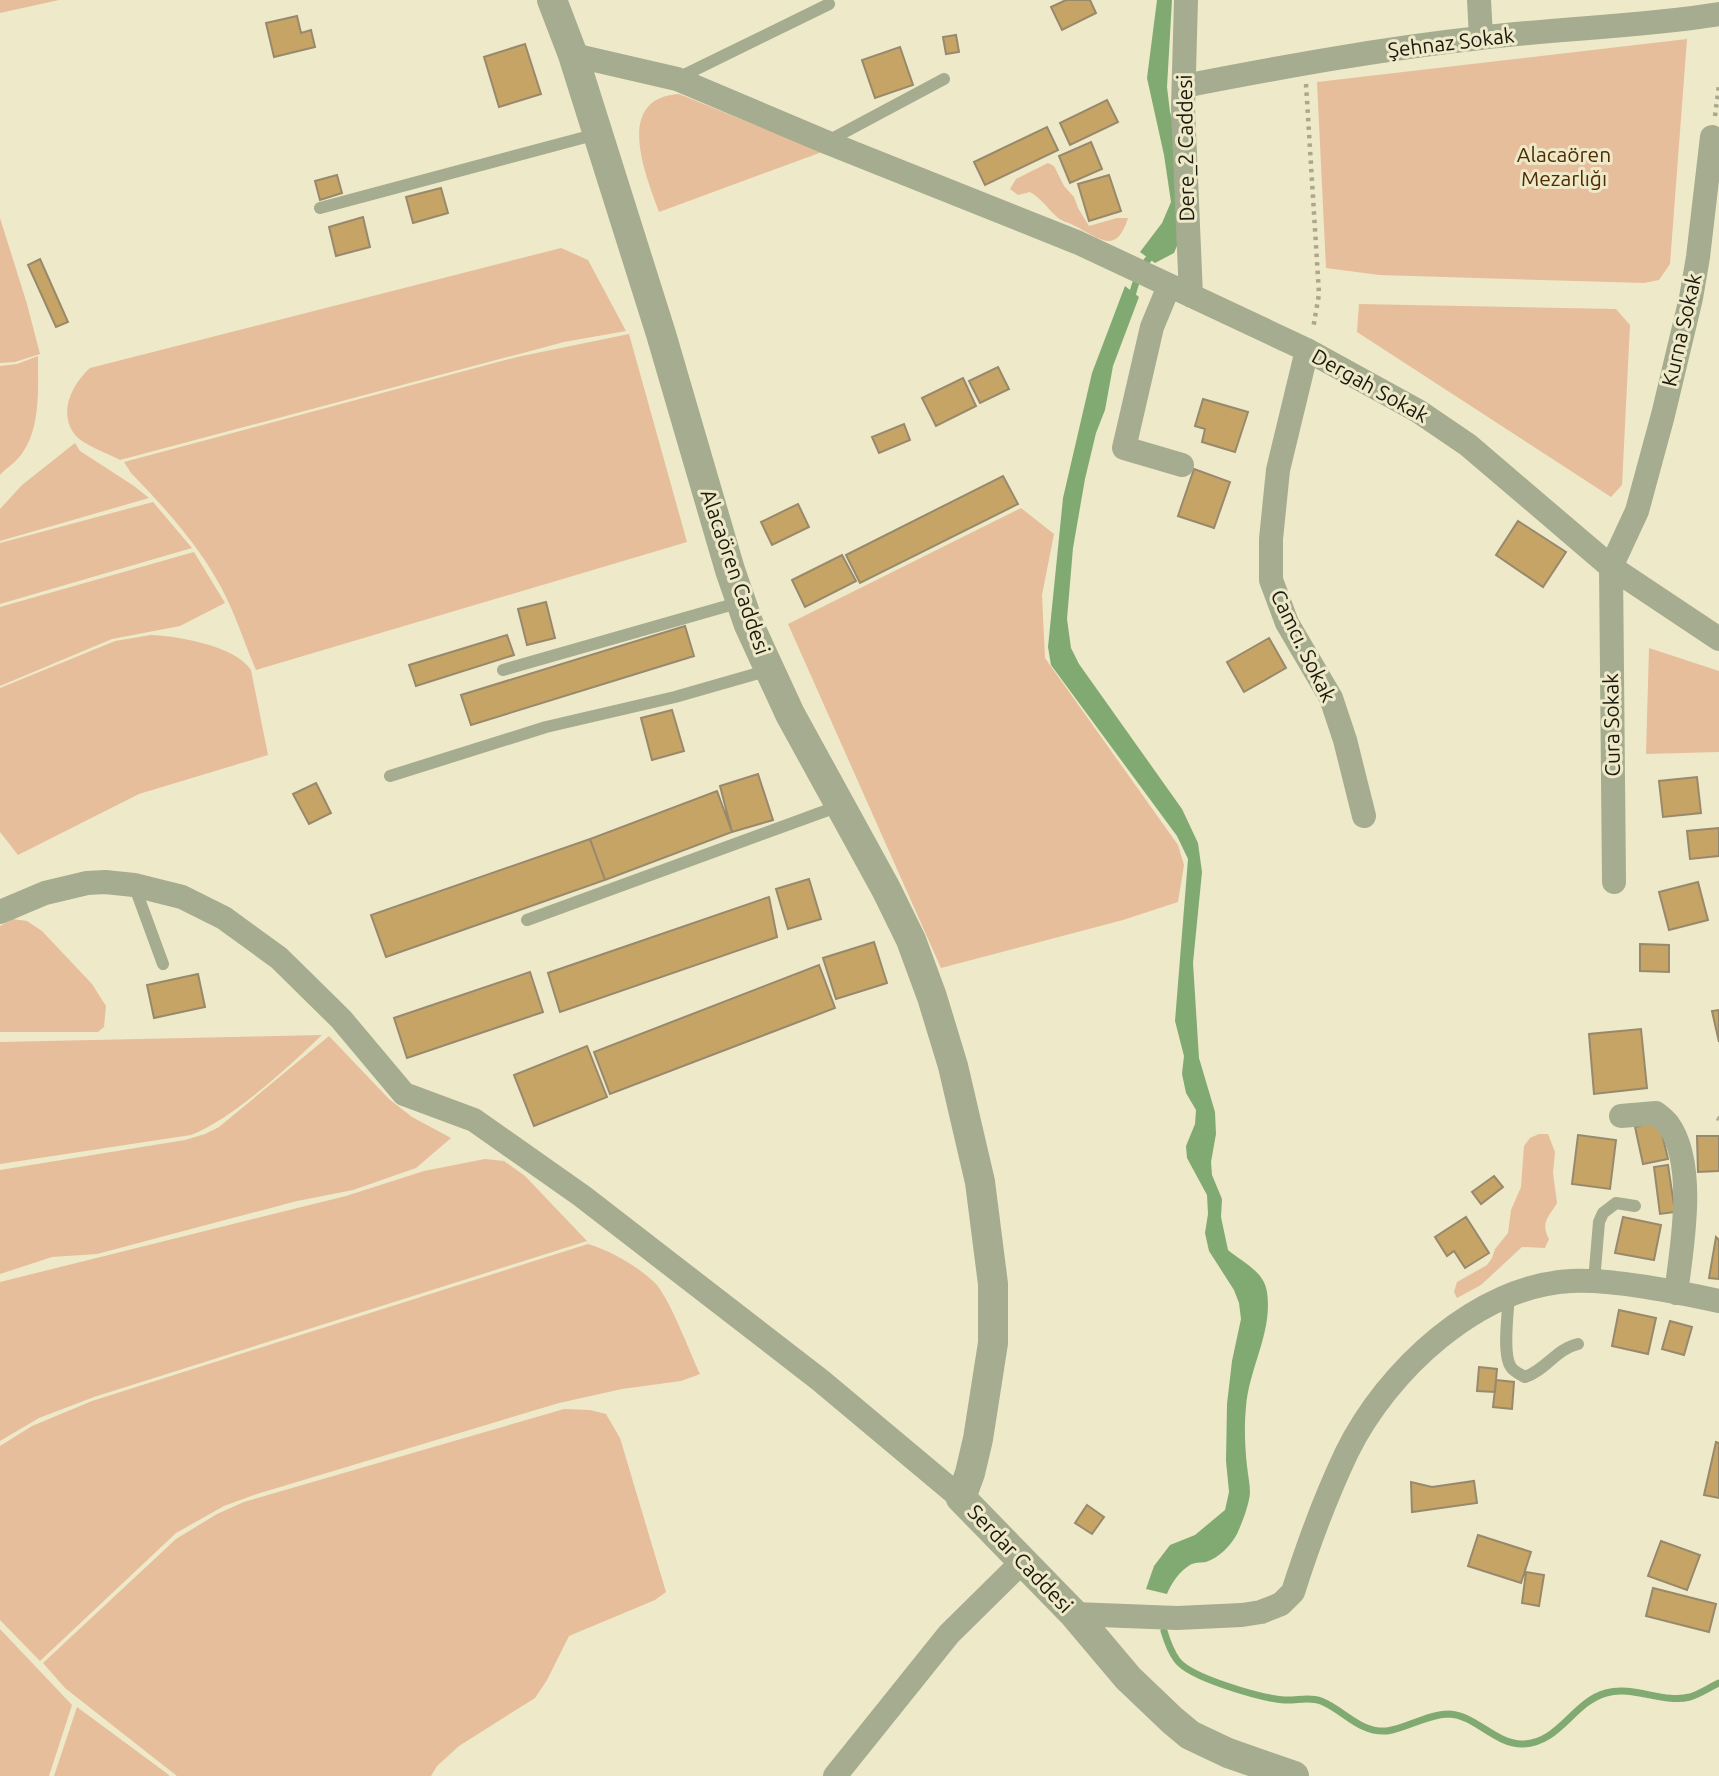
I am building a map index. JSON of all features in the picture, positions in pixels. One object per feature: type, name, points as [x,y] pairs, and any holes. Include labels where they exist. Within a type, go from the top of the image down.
[{"type":"street","name":"Alacaören Caddesi","points":[[552,0],[573,55],[661,334],[741,602],[769,670],[816,765],[886,889],[911,940],[953,1066]]},
{"type":"street","name":"Dere_2 Caddesi","points":[[1186,0],[1184,86],[1191,296]]},
{"type":"street","points":[[1479,0],[1481,37]]},
{"type":"street","name":"Şehnaz Sokak","points":[[1184,86],[1305,63],[1481,37],[1660,24],[1719,15]]},
{"type":"street","points":[[573,55],[677,79],[826,142]]},
{"type":"street","name":"Kurna Sokak","points":[[1611,567],[1637,511],[1691,298],[1712,137]]},
{"type":"street","name":"Dergah Sokak","points":[[826,142],[981,203],[1116,261],[1307,350],[1418,411],[1468,445],[1611,567],[1719,639]]},
{"type":"street","points":[[1165,284],[1146,349],[1124,448],[1182,465]]},
{"type":"street","name":"Camcı. Sokak","points":[[1307,350],[1278,470],[1270,580],[1287,623],[1331,698],[1345,740],[1364,816]]},
{"type":"street","name":"Cura Sokak","points":[[1611,567],[1614,882]]},
{"type":"street","points":[[0,912],[45,893],[87,883],[134,885],[182,897],[224,918],[279,958],[341,1019],[404,1094],[474,1121],[571,1188],[820,1380],[961,1498]]},
{"type":"street","name":"Serdar Caddesi","points":[[953,1066],[980,1182],[993,1284],[993,1343],[978,1439],[961,1498],[1074,1614],[1145,1696],[1190,1735],[1228,1753],[1294,1776]]},
{"type":"street","points":[[1621,1116],[1656,1113],[1668,1123],[1683,1162],[1685,1207],[1676,1293]]},
{"type":"street","points":[[1074,1614],[1177,1618],[1242,1615],[1261,1612],[1281,1604],[1293,1592],[1348,1452],[1369,1415],[1408,1367],[1441,1335],[1473,1313],[1509,1296],[1559,1283],[1594,1281],[1719,1301]]},
{"type":"street","points":[[835,1776],[949,1634],[1022,1563]]},
{"type":"lane","points":[[677,79],[829,4]]},
{"type":"lane","points":[[826,142],[944,79]]},
{"type":"lane","points":[[320,208],[597,134]]},
{"type":"lane","points":[[503,670],[741,602]]},
{"type":"lane","points":[[390,776],[546,727],[675,697],[769,670]]},
{"type":"lane","points":[[527,920],[840,805]]},
{"type":"lane","points":[[134,885],[163,964]]},
{"type":"lane","points":[[1594,1281],[1599,1222],[1603,1213],[1616,1203],[1635,1206]]},
{"type":"lane","points":[[1509,1296],[1507,1356],[1510,1367],[1516,1372],[1525,1377],[1536,1373],[1565,1347],[1578,1344]]},
{"type":"path","points":[[1305,63],[1319,294],[1317,314],[1307,350]]},
{"type":"path","points":[[1712,137],[1719,86]]},
{"type":"green space","points":[[0,0],[59,0],[0,13]]},
{"type":"green space","name":"Alacaören Mezarlığı","points":[[1687,39],[1670,264],[1659,280],[1644,283],[1379,275],[1326,268],[1317,82]]},
{"type":"green space","points":[[679,94],[822,152],[659,212],[642,160],[640,124],[646,109],[659,99]]},
{"type":"green space","points":[[1048,163],[1054,166],[1089,226],[1117,218],[1128,218],[1118,237],[1112,241],[1098,238],[1060,219],[1030,192],[1018,195],[1010,189],[1016,179]]},
{"type":"green space","points":[[0,218],[40,354],[15,362],[0,363]]},
{"type":"green space","points":[[561,248],[588,260],[626,331],[564,342],[120,460],[85,443],[70,427],[67,409],[69,400],[78,382],[90,368]]},
{"type":"green space","points":[[1359,304],[1616,309],[1630,325],[1622,485],[1611,497],[1357,332]]},
{"type":"green space","points":[[629,334],[687,542],[256,670],[231,608],[208,565],[184,532],[124,462],[517,357]]},
{"type":"green space","points":[[38,356],[37,408],[32,433],[21,455],[0,475],[0,366],[17,364]]},
{"type":"green space","points":[[75,443],[80,451],[149,498],[0,541],[0,509],[22,485]]},
{"type":"green space","points":[[153,502],[192,548],[0,604],[0,543]]},
{"type":"green space","points":[[1021,508],[1054,534],[1042,595],[1045,658],[1178,845],[1184,865],[1178,902],[1123,920],[941,968],[788,624]]},
{"type":"green space","points":[[194,552],[225,603],[180,626],[112,639],[0,686],[0,607]]},
{"type":"green space","points":[[151,635],[206,644],[244,662],[251,670],[268,755],[139,794],[18,855],[0,832],[0,688],[115,641]]},
{"type":"green space","points":[[1649,648],[1719,671],[1719,752],[1646,754]]},
{"type":"green space","points":[[13,919],[27,921],[42,931],[92,984],[106,1006],[104,1027],[98,1032],[0,1032],[0,926]]},
{"type":"green space","points":[[322,1035],[277,1076],[225,1117],[191,1135],[0,1164],[0,1042]]},
{"type":"green space","points":[[329,1036],[389,1099],[412,1117],[451,1138],[416,1168],[353,1190],[297,1201],[97,1254],[52,1257],[0,1274],[0,1170],[185,1140],[205,1134],[219,1127]]},
{"type":"green space","points":[[1548,1134],[1555,1152],[1553,1173],[1557,1203],[1545,1224],[1549,1239],[1545,1248],[1522,1247],[1481,1285],[1457,1298],[1454,1292],[1457,1282],[1487,1265],[1508,1233],[1511,1210],[1521,1187],[1524,1146],[1530,1138]]},
{"type":"green space","points":[[485,1159],[504,1161],[525,1176],[587,1241],[94,1397],[39,1418],[0,1441],[0,1282],[346,1196],[424,1171]]},
{"type":"green space","points":[[588,1244],[623,1259],[654,1282],[673,1312],[700,1374],[681,1381],[622,1389],[559,1403],[224,1506],[176,1533],[40,1661],[0,1620],[0,1446],[32,1426],[92,1401]]},
{"type":"green space","points":[[564,1409],[606,1414],[620,1438],[666,1592],[655,1600],[569,1636],[535,1698],[459,1746],[437,1766],[431,1776],[177,1776],[65,1688],[43,1663],[176,1539],[217,1514],[244,1502]]},
{"type":"green space","points":[[0,1629],[72,1705],[49,1776],[0,1776]]},
{"type":"green space","points":[[77,1707],[169,1775],[169,1776],[54,1776]]},
{"type":"shaded area","points":[[1157,0],[1172,0],[1167,87],[1177,136],[1182,234],[1174,253],[1155,263],[1140,252],[1162,223],[1171,202],[1147,78]]},
{"type":"shaded area","points":[[1125,286],[1139,297],[1113,366],[1105,410],[1096,433],[1085,479],[1073,548],[1067,619],[1071,648],[1079,664],[1182,809],[1198,843],[1202,872],[1193,963],[1199,1058],[1215,1112],[1212,1175],[1222,1199],[1221,1217],[1228,1250],[1262,1278],[1268,1307],[1264,1336],[1251,1378],[1246,1407],[1245,1444],[1250,1493],[1245,1514],[1237,1534],[1224,1551],[1211,1560],[1194,1563],[1186,1568],[1176,1578],[1167,1594],[1146,1589],[1154,1566],[1170,1545],[1195,1535],[1225,1510],[1229,1492],[1226,1461],[1227,1404],[1241,1319],[1234,1290],[1209,1251],[1205,1233],[1207,1195],[1187,1158],[1186,1146],[1195,1124],[1196,1110],[1186,1093],[1182,1074],[1184,1056],[1175,1021],[1188,859],[1177,836],[1051,665],[1048,647],[1063,498],[1092,373]]},
{"type":"building","points":[[1066,0],[1090,0],[1096,13],[1062,30],[1051,7]]},
{"type":"building","points":[[297,16],[301,33],[311,30],[315,47],[274,57],[266,23]]},
{"type":"building","points":[[956,35],[959,52],[946,54],[943,37]]},
{"type":"building","points":[[525,44],[541,94],[499,107],[484,57]]},
{"type":"building","points":[[900,47],[913,85],[875,98],[862,60]]},
{"type":"building","points":[[1107,100],[1118,122],[1070,145],[1060,123]]},
{"type":"building","points":[[1047,127],[1058,150],[985,185],[974,162]]},
{"type":"building","points":[[1091,142],[1102,169],[1070,183],[1059,156]]},
{"type":"building","points":[[337,175],[342,193],[320,200],[315,181]]},
{"type":"building","points":[[1109,175],[1121,211],[1089,221],[1078,184]]},
{"type":"building","points":[[441,188],[448,213],[413,223],[406,197]]},
{"type":"building","points":[[363,217],[370,247],[336,256],[329,227]]},
{"type":"building","points":[[40,259],[68,322],[56,327],[28,265]]},
{"type":"building","points":[[998,367],[1009,389],[980,403],[969,381]]},
{"type":"building","points":[[963,378],[976,406],[936,426],[922,398]]},
{"type":"building","points":[[1203,399],[1248,412],[1235,452],[1202,442],[1205,429],[1195,426]]},
{"type":"building","points":[[904,424],[910,440],[879,453],[872,437]]},
{"type":"building","points":[[1194,469],[1230,482],[1214,528],[1178,516]]},
{"type":"building","points":[[1003,476],[1018,504],[860,583],[846,555]]},
{"type":"building","points":[[798,504],[809,527],[772,545],[761,522]]},
{"type":"building","points":[[1518,521],[1566,552],[1543,587],[1496,555]]},
{"type":"building","points":[[842,555],[856,581],[805,607],[792,580]]},
{"type":"building","points":[[546,602],[555,638],[527,645],[518,609]]},
{"type":"building","points":[[685,626],[694,656],[471,725],[461,695]]},
{"type":"building","points":[[507,635],[514,655],[416,686],[409,665]]},
{"type":"building","points":[[1269,638],[1286,668],[1244,692],[1227,662]]},
{"type":"building","points":[[672,710],[684,751],[652,760],[641,718]]},
{"type":"building","points":[[758,774],[773,820],[732,832],[720,786]]},
{"type":"building","points":[[1697,777],[1701,813],[1663,817],[1659,781]]},
{"type":"building","points":[[316,783],[331,813],[309,824],[293,794]]},
{"type":"building","points":[[717,791],[732,832],[605,880],[590,839]]},
{"type":"building","points":[[1719,828],[1719,856],[1690,859],[1687,831]]},
{"type":"building","points":[[590,839],[605,880],[386,957],[371,915]]},
{"type":"building","points":[[809,879],[821,919],[788,929],[776,889]]},
{"type":"building","points":[[1698,882],[1708,920],[1669,930],[1659,892]]},
{"type":"building","points":[[769,897],[777,937],[560,1012],[548,973]]},
{"type":"building","points":[[874,942],[887,983],[836,999],[823,958]]},
{"type":"building","points":[[1640,944],[1669,945],[1669,972],[1640,971]]},
{"type":"building","points":[[819,965],[835,1008],[610,1094],[594,1052]]},
{"type":"building","points":[[530,972],[543,1012],[407,1058],[394,1018]]},
{"type":"building","points":[[198,974],[205,1007],[154,1018],[147,985]]},
{"type":"building","points":[[1719,1010],[1719,1042],[1712,1011]]},
{"type":"building","points":[[1641,1029],[1647,1088],[1594,1094],[1589,1034]]},
{"type":"building","points":[[587,1046],[607,1097],[534,1126],[514,1075]]},
{"type":"building","points":[[1659,1121],[1668,1159],[1643,1164],[1635,1127]]},
{"type":"building","points":[[1578,1135],[1616,1140],[1610,1189],[1572,1184]]},
{"type":"building","points":[[1697,1136],[1719,1136],[1719,1171],[1698,1172]]},
{"type":"building","points":[[1668,1165],[1675,1212],[1660,1214],[1654,1167]]},
{"type":"building","points":[[1494,1176],[1503,1187],[1481,1204],[1472,1192]]},
{"type":"building","points":[[1466,1217],[1489,1253],[1465,1268],[1454,1251],[1447,1256],[1435,1237]]},
{"type":"building","points":[[1623,1217],[1661,1225],[1654,1260],[1615,1253]]},
{"type":"building","points":[[1716,1237],[1719,1240],[1719,1279],[1709,1278]]},
{"type":"building","points":[[1619,1310],[1656,1318],[1648,1354],[1612,1346]]},
{"type":"building","points":[[1670,1321],[1692,1327],[1684,1355],[1662,1349]]},
{"type":"building","points":[[1479,1367],[1497,1369],[1495,1392],[1477,1391]]},
{"type":"building","points":[[1496,1380],[1514,1382],[1512,1409],[1493,1407]]},
{"type":"building","points":[[1716,1442],[1719,1443],[1719,1498],[1704,1495]]},
{"type":"building","points":[[1474,1481],[1477,1503],[1412,1512],[1411,1482],[1432,1487]]},
{"type":"building","points":[[1087,1505],[1104,1517],[1092,1534],[1075,1523]]},
{"type":"building","points":[[1478,1535],[1531,1552],[1521,1583],[1468,1566]]},
{"type":"building","points":[[1661,1541],[1700,1555],[1687,1590],[1648,1576]]},
{"type":"building","points":[[1526,1572],[1544,1575],[1539,1606],[1522,1603]]},
{"type":"building","points":[[1653,1588],[1716,1604],[1709,1632],[1646,1616]]},
{"type":"waterway","points":[[1131,299],[1142,269],[1153,254]]},
{"type":"waterway","points":[[1164,1631],[1177,1660],[1196,1674],[1259,1695],[1284,1700],[1321,1701],[1360,1725],[1377,1731],[1387,1731],[1433,1716],[1449,1714],[1468,1719],[1512,1743],[1522,1744],[1546,1737],[1584,1705],[1606,1693],[1627,1691],[1680,1699],[1694,1696],[1719,1683]]}]
